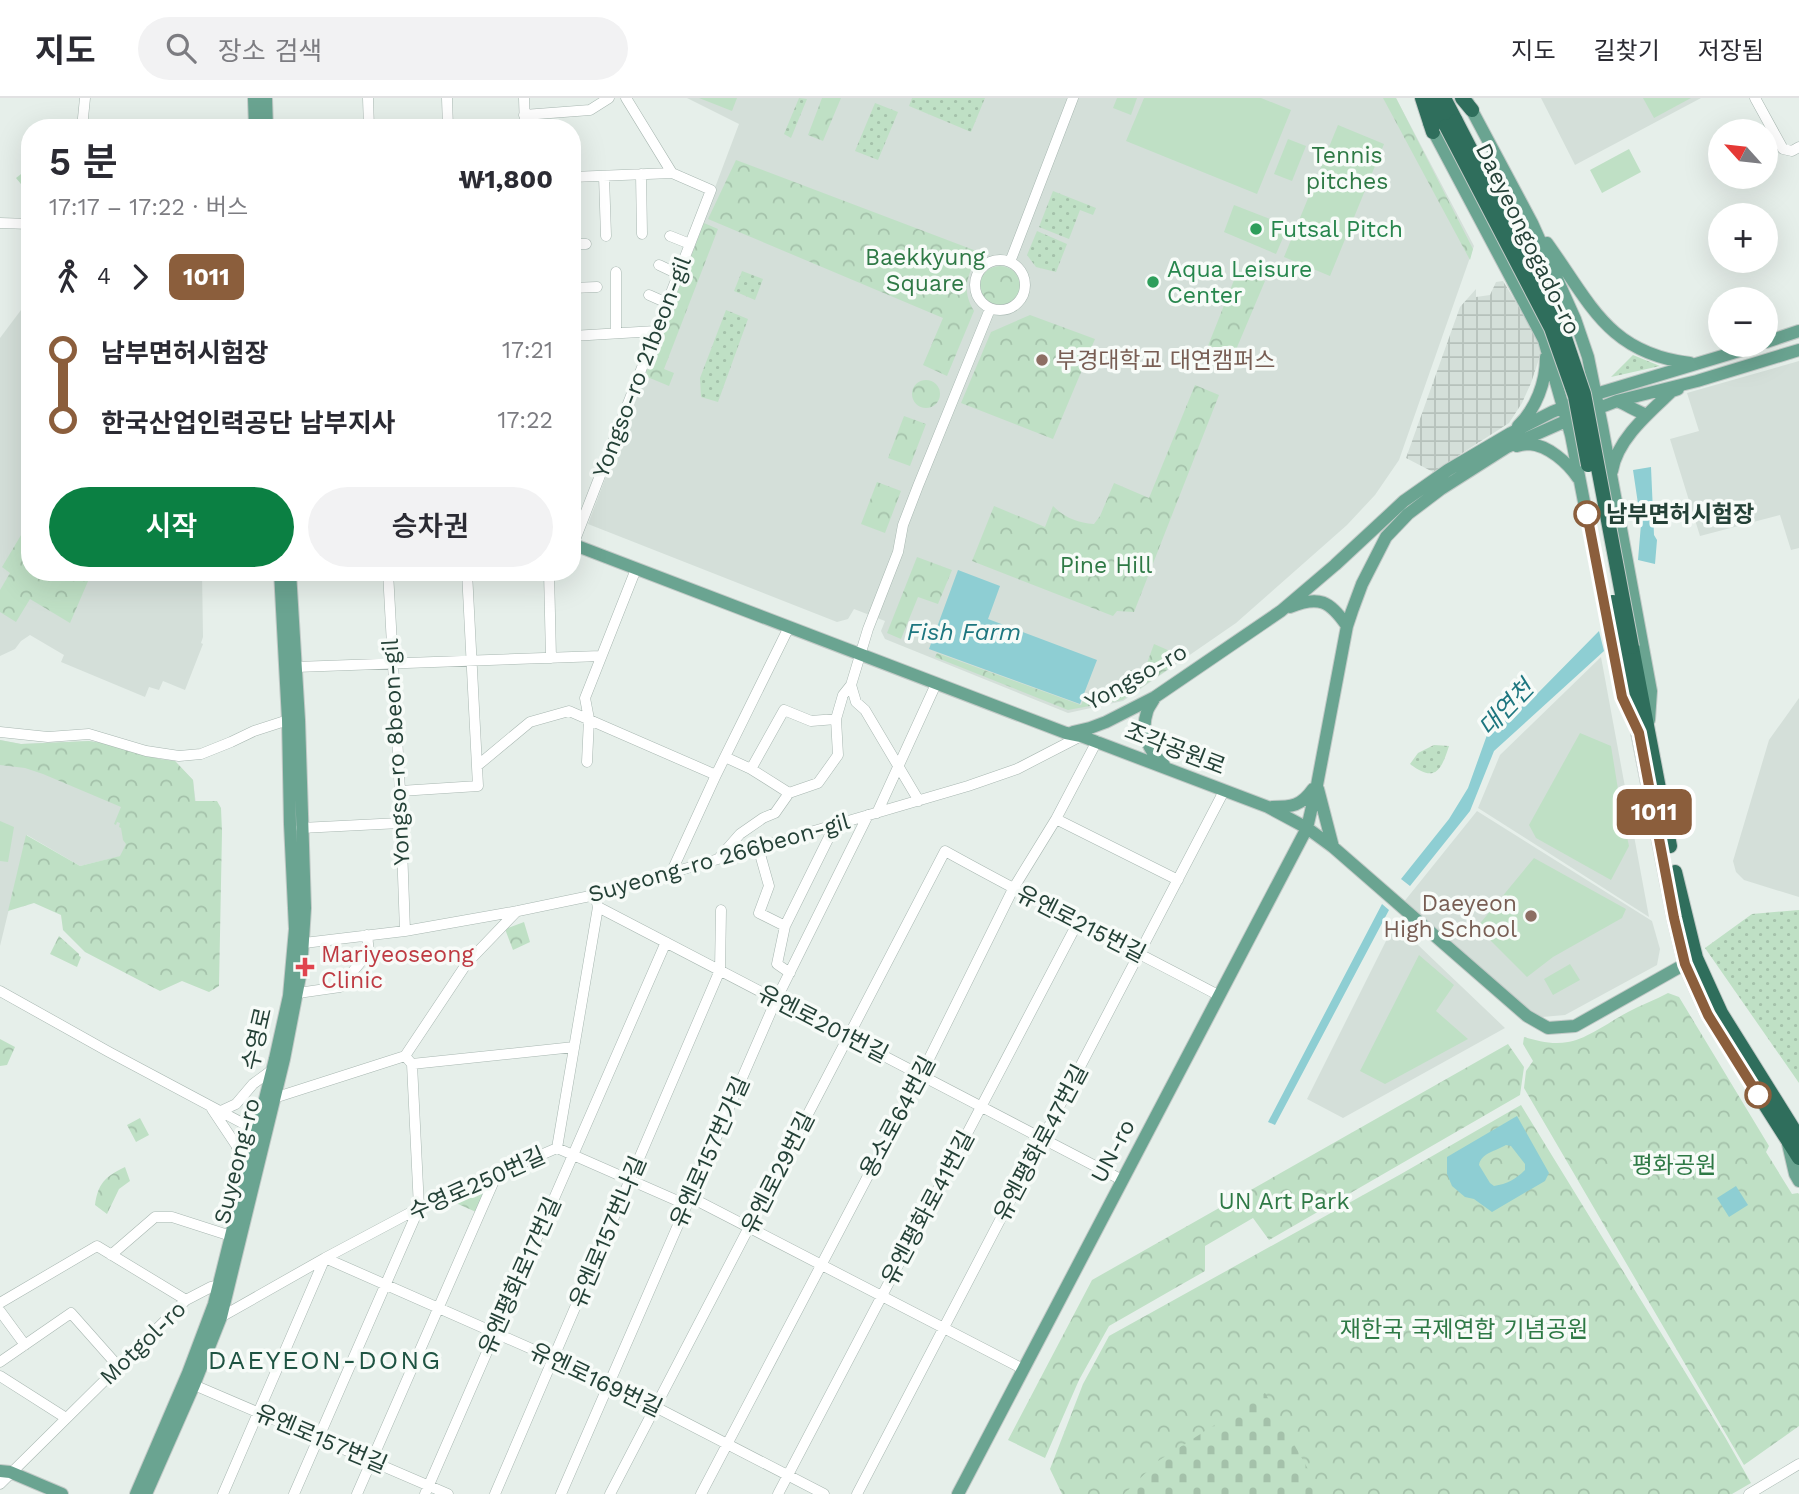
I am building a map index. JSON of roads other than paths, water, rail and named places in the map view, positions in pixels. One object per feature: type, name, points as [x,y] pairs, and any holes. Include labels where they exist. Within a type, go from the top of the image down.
[{"type":"highway","points":[[1422,98],[1445,126]]},
{"type":"highway","name":"Daeyeongogado-ro","points":[[1432,98],[1550,328],[1575,396],[1644,732]]},
{"type":"highway","name":"Daeyeongogado-ro","points":[[1444,98],[1445,126]]},
{"type":"highway","points":[[1644,732],[1674,918],[1685,964],[1708,1015],[1795,1137]]},
{"type":"highway","points":[[1644,732],[1696,958],[1721,1013],[1795,1137],[1799,1158]]},
{"type":"main road","points":[[254,98],[255,119]]},
{"type":"main road","points":[[266,98],[267,119]]},
{"type":"main road","points":[[1416,98],[1445,126],[1544,340],[1566,414],[1622,697],[1644,732]]},
{"type":"main road","points":[[1466,102],[1532,223],[1575,319],[1588,357],[1593,403],[1612,478],[1651,691],[1644,732]]},
{"type":"main road","points":[[1532,223],[1598,316],[1618,336],[1648,354],[1674,361],[1698,363]]},
{"type":"main road","points":[[1778,338],[1799,331]]},
{"type":"main road","points":[[1511,433],[1533,407],[1540,390],[1547,361],[1544,340]]},
{"type":"main road","points":[[1593,403],[1616,401],[1697,381],[1799,350]]},
{"type":"main road","points":[[1593,403],[1718,357]]},
{"type":"main road","points":[[1612,478],[1614,461],[1634,428],[1672,391],[1697,381]]},
{"type":"main road","points":[[1616,401],[1647,415]]},
{"type":"main road","name":"Yongso-ro","points":[[581,548],[1066,733],[1106,722],[1155,696],[1281,611],[1404,501],[1448,470],[1511,433],[1593,403]]},
{"type":"main road","name":"Yongso-ro","points":[[1347,626],[1362,584],[1387,537],[1408,514],[1441,489],[1507,447],[1566,414]]},
{"type":"main road","points":[[1507,447],[1530,444],[1545,449],[1571,468],[1581,483]]},
{"type":"main road","name":"수영로","points":[[136,1494],[224,1284],[231,1236],[246,1171],[260,1133],[289,996],[295,929],[280,581]]},
{"type":"main road","name":"Suyeong-ro","points":[[146,1494],[194,1385],[220,1317],[224,1284],[260,1133],[274,1098],[298,993],[305,908],[299,720],[291,581]]},
{"type":"main road","points":[[1281,611],[1302,602],[1319,600],[1335,609],[1347,626],[1317,785],[1333,847]]},
{"type":"main road","points":[[1155,696],[1147,713],[1147,743],[1153,755],[1168,769]]},
{"type":"main road","name":"조각공원로","points":[[1066,733],[1097,741],[1268,807],[1307,828],[1385,890],[1527,1016],[1548,1028],[1575,1026],[1685,964]]},
{"type":"main road","points":[[1268,807],[1296,805],[1305,800],[1317,785]]},
{"type":"main road","name":"UN-ro","points":[[958,1494],[1307,828],[1317,785]]},
{"type":"main road","points":[[1795,1137],[1795,1174],[1799,1181]]},
{"type":"main road","points":[[5,1471],[44,1491],[62,1494]]},
{"type":"street","points":[[83,119],[85,98]]},
{"type":"street","points":[[368,98],[369,119]]},
{"type":"street","points":[[447,98],[448,119]]},
{"type":"street","points":[[524,98],[524,119]]},
{"type":"street","points":[[524,115],[590,110],[608,98]]},
{"type":"street","points":[[581,177],[672,173],[626,98]]},
{"type":"street","points":[[1010,262],[1073,98]]},
{"type":"street","points":[[1755,98],[1783,149],[1792,150],[1799,147]]},
{"type":"street","name":"Yongso-ro 21beon-gil","points":[[581,524],[711,190],[672,173]]},
{"type":"street","points":[[641,174],[642,234]]},
{"type":"street","points":[[604,176],[606,236]]},
{"type":"street","points":[[0,223],[21,224]]},
{"type":"street","points":[[670,236],[690,244]]},
{"type":"street","points":[[581,244],[586,244]]},
{"type":"street","points":[[1010,262],[1024,275],[1024,295],[1010,309],[990,309],[978,297],[975,285],[978,274],[988,263],[1010,262]]},
{"type":"street","points":[[659,265],[678,274]]},
{"type":"street","points":[[616,272],[616,333]]},
{"type":"street","points":[[581,288],[597,287]]},
{"type":"street","points":[[649,295],[667,303]]},
{"type":"street","points":[[719,859],[740,834],[775,813],[789,793],[818,783],[838,755],[836,719],[843,695],[850,685],[898,552],[903,525],[990,309]]},
{"type":"street","points":[[581,335],[656,331]]},
{"type":"street","points":[[587,762],[589,719],[585,698],[636,569]]},
{"type":"street","name":"Yongso-ro 8beon-gil","points":[[388,581],[405,931]]},
{"type":"street","points":[[400,791],[478,786],[467,581]]},
{"type":"street","points":[[549,581],[551,658]]},
{"type":"street","points":[[671,873],[789,627]]},
{"type":"street","points":[[296,667],[601,656]]},
{"type":"street","name":"유엔로157번가길","points":[[561,1494],[776,1000],[899,766],[936,684]]},
{"type":"street","points":[[850,685],[856,702],[865,710],[885,741],[919,801]]},
{"type":"street","points":[[751,769],[784,710],[811,721],[836,719]]},
{"type":"street","points":[[477,766],[530,722],[569,711],[716,775]]},
{"type":"street","points":[[0,732],[48,737],[89,734],[146,751],[178,756],[201,754],[254,731],[288,720]]},
{"type":"street","name":"Suyeong-ro 266beon-gil","points":[[518,911],[595,895],[968,786],[1017,769],[1081,736]]},
{"type":"street","name":"용소로64번길","points":[[701,1494],[921,1075],[1013,890],[1056,819],[1097,741]]},
{"type":"street","points":[[725,757],[751,769],[789,793]]},
{"type":"street","name":"유엔평화로47번길","points":[[857,1494],[1224,791]]},
{"type":"street","points":[[1056,819],[1178,880]]},
{"type":"street","points":[[301,828],[400,823]]},
{"type":"street","points":[[790,973],[776,964],[785,926],[835,825]]},
{"type":"street","points":[[758,848],[769,886],[759,914],[785,926]]},
{"type":"street","name":"유엔로215번길","points":[[945,851],[1013,890],[1218,995]]},
{"type":"street","name":"유엔로29번길","points":[[610,1494],[945,851]]},
{"type":"street","points":[[595,895],[598,907]]},
{"type":"street","name":"유엔로201번길","points":[[598,907],[1122,1180]]},
{"type":"street","name":"수영로250번길","points":[[220,1317],[419,1208],[557,1148],[598,907]]},
{"type":"street","points":[[720,970],[721,910]]},
{"type":"street","points":[[304,943],[405,931],[518,911]]},
{"type":"street","points":[[274,1098],[405,1056],[467,963],[518,911]]},
{"type":"street","name":"유엔평화로41번길","points":[[778,1494],[1078,922]]},
{"type":"street","points":[[298,993],[340,987],[369,952],[367,935]]},
{"type":"street","name":"유엔평화로17번길","points":[[427,1490],[666,942]]},
{"type":"street","name":"유엔로157번나길","points":[[495,1494],[720,970]]},
{"type":"street","points":[[0,991],[260,1133]]},
{"type":"street","points":[[412,1064],[574,1047]]},
{"type":"street","points":[[294,1494],[419,1208],[412,1064],[405,1056]]},
{"type":"street","points":[[221,1111],[236,1104],[253,1083],[272,1070]]},
{"type":"street","points":[[210,1105],[236,1145],[246,1171]]},
{"type":"street","points":[[557,1148],[750,1228],[1023,1369]]},
{"type":"street","points":[[357,1494],[497,1174]]},
{"type":"street","points":[[111,1255],[155,1217],[172,1217],[231,1236]]},
{"type":"street","points":[[0,1303],[97,1246],[186,1300]]},
{"type":"street","points":[[223,1494],[325,1258]]},
{"type":"street","name":"유엔로169번길","points":[[325,1258],[609,1383],[824,1494]]},
{"type":"street","name":"Motgol-ro","points":[[0,1484],[5,1471],[66,1418],[186,1300],[224,1284]]},
{"type":"street","points":[[0,1311],[25,1345]]},
{"type":"street","points":[[0,1362],[71,1313],[118,1366]]},
{"type":"street","points":[[0,1376],[66,1418]]},
{"type":"street","name":"유엔로157번길","points":[[194,1385],[371,1461],[427,1490],[449,1494]]},
{"type":"street","points":[[1754,1493],[1799,1464]]},
{"type":"water","points":[[1651,467],[1654,535],[1657,540],[1655,564],[1638,560],[1641,524],[1633,470]]},
{"type":"water","name":"Fish Farm","points":[[958,570],[1000,586],[988,619],[1097,660],[1080,704],[929,649]]},
{"type":"water","points":[[1599,631],[1604,651],[1494,751],[1470,811],[1410,886],[1401,879],[1449,819],[1468,788],[1487,735],[1535,696]]},
{"type":"water","points":[[1382,904],[1389,910],[1275,1125],[1268,1122]]},
{"type":"water","points":[[1517,1116],[1549,1173],[1545,1181],[1492,1212],[1474,1199],[1465,1197],[1452,1186],[1447,1174],[1447,1157]],"holes":[[[1506,1145],[1511,1146],[1525,1164],[1525,1170],[1511,1181],[1494,1186],[1479,1165],[1480,1161]]]},
{"type":"water","points":[[1736,1186],[1748,1205],[1729,1217],[1717,1198]]},
{"type":"place","name":"Futsal Pitch","points":[[1256,229]]},
{"type":"place","name":"Aqua Leisure Center","points":[[1153,282]]},
{"type":"place","name":"부경대학교 대연캠퍼스","points":[[1042,360]]},
{"type":"place","name":"남부면허시험장","points":[[1587,514]]},
{"type":"place","name":"Daeyeon High School","points":[[1531,916]]},
{"type":"place","name":"Mariyeoseong Clinic","points":[[305,967]]},
{"type":"district","name":"DAEYEON-DONG","points":[[325,1360]]},
{"type":"park label","name":"Tennis pitches","points":[[1347,168]]},
{"type":"park label","name":"Baekkyung Square","points":[[925,270]]},
{"type":"park label","name":"Pine Hill","points":[[1106,565]]},
{"type":"park label","name":"평화공원","points":[[1674,1165]]},
{"type":"park label","name":"UN Art Park","points":[[1284,1201]]},
{"type":"park label","name":"재한국 국제연합 기념공원","points":[[1464,1329]]},
{"type":"water label","name":"대연천","points":[[1506,708]]}]
